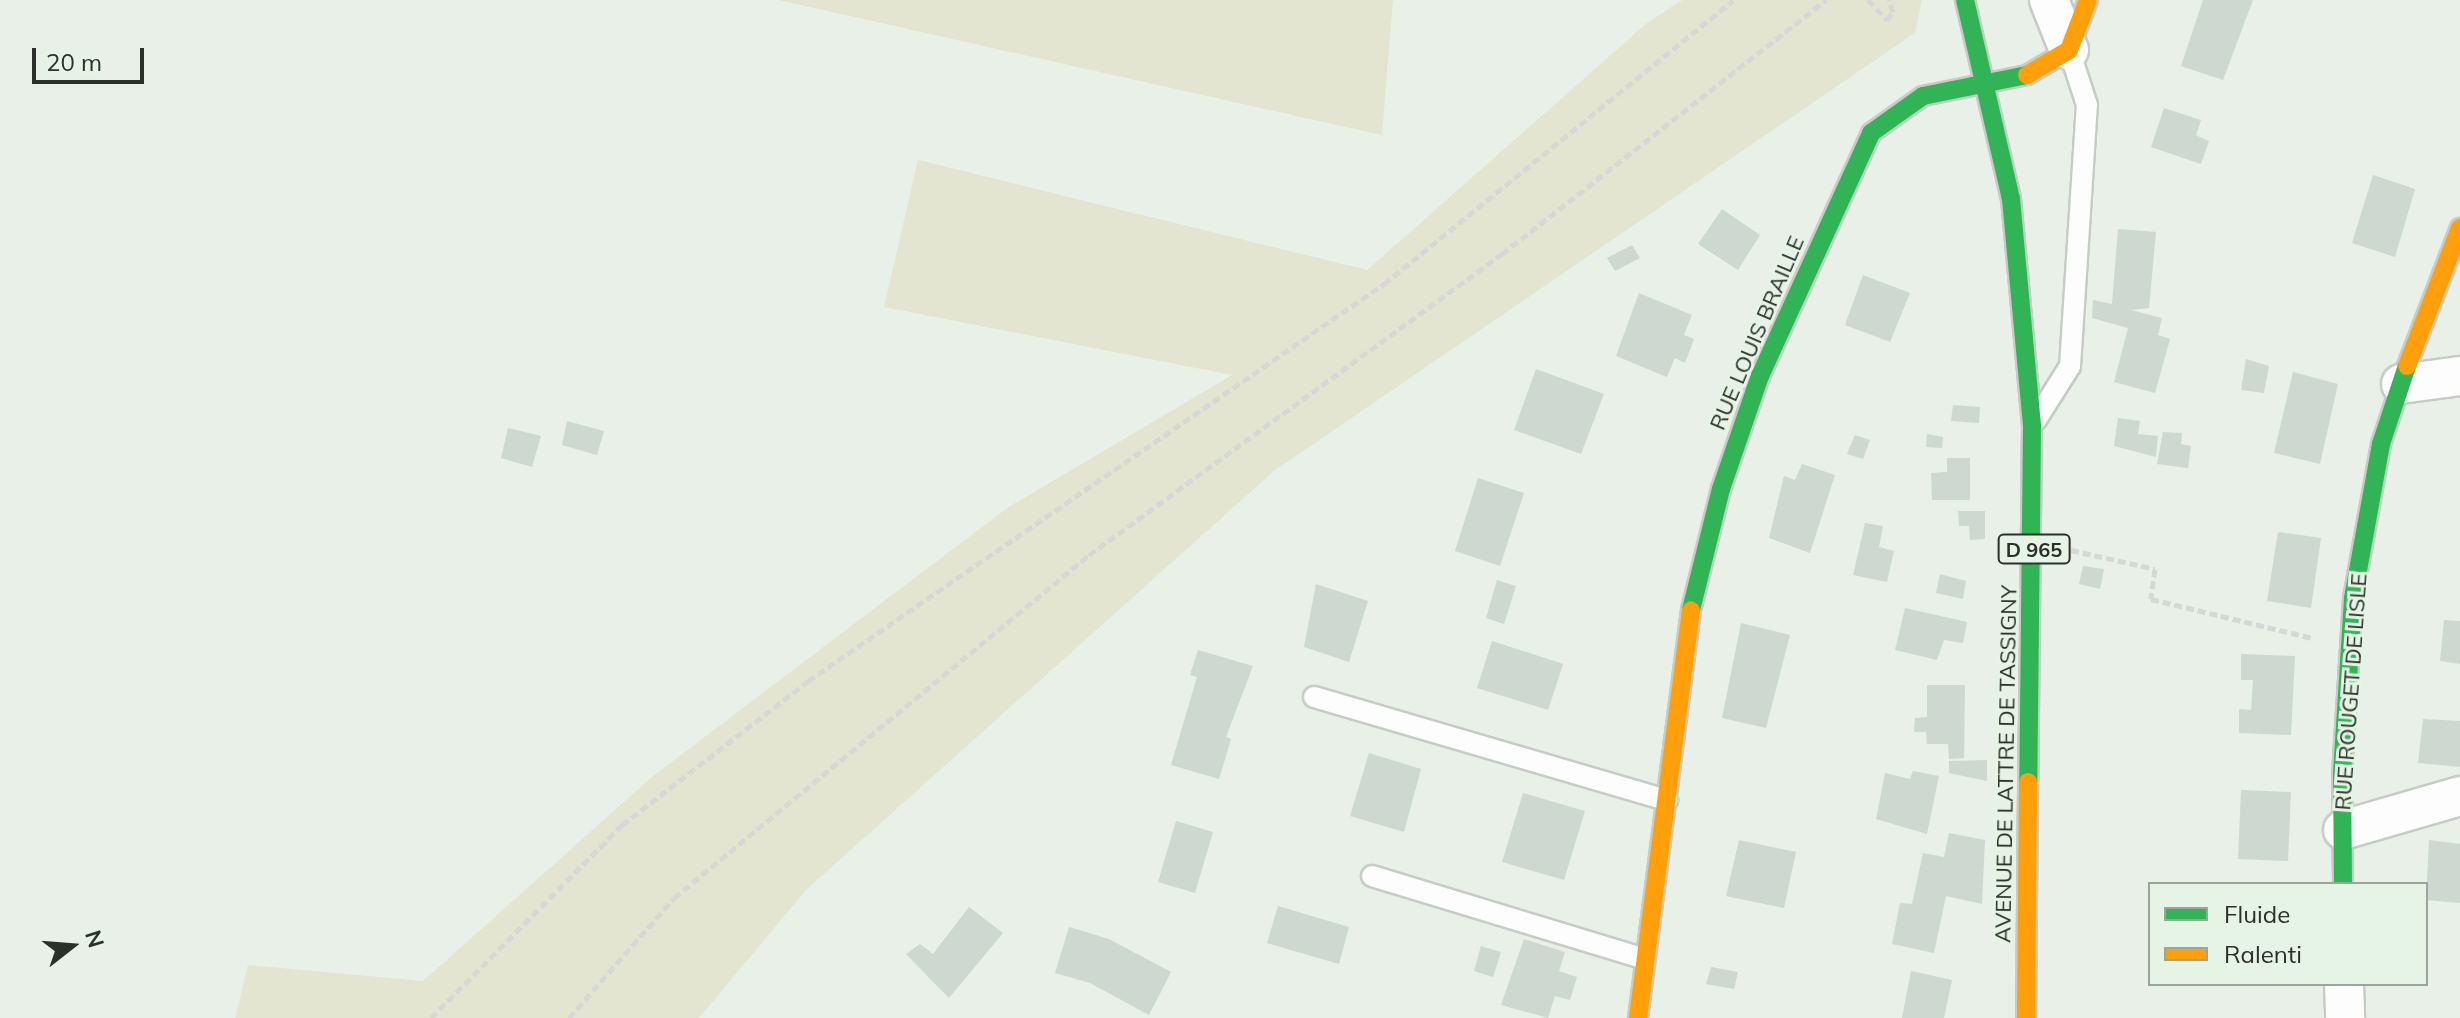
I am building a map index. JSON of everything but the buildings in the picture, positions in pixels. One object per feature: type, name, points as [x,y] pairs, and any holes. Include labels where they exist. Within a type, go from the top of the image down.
[{"type":"street","name":"D 965","points":[[1965,0],[1986,83]]},
{"type":"street","points":[[2049,0],[2069,50]]},
{"type":"street","points":[[2069,50],[2088,0]]},
{"type":"street","name":"RUE LOUIS BRAILLE","points":[[1638,1018],[1692,602],[1721,489],[1760,376],[1871,133],[1923,96],[2041,72],[2069,50]]},
{"type":"street","name":"AVENUE DE LATTRE DE TASSIGNY","points":[[1986,83],[2011,199],[2032,427],[2034,552],[2026,1018]]},
{"type":"street","name":"RUE ROUGET DE LISLE","points":[[2343,882],[2350,647],[2381,444],[2460,228]]},
{"type":"street","points":[[2401,384],[2460,376]]},
{"type":"street","points":[[2343,830],[2460,796]]},
{"type":"street","points":[[2344,986],[2345,1018]]},
{"type":"lane","points":[[2032,427],[2070,366],[2087,105],[2069,50]]},
{"type":"lane","points":[[1314,697],[1667,800]]},
{"type":"lane","points":[[1372,876],[1645,959]]},
{"type":"path","points":[[431,1018],[622,825],[808,681],[1384,284],[1733,0]]},
{"type":"path","points":[[569,1018],[674,898],[1089,555],[1502,254],[1826,0]]},
{"type":"path","points":[[1868,0],[1887,20],[1893,12],[1889,0]]},
{"type":"path","points":[[2034,552],[2056,555],[2057,547],[2155,569],[2151,599],[2350,647]]},
{"type":"green space","points":[[778,0],[1393,0],[1382,135]]},
{"type":"green space","points":[[1682,0],[1922,0],[1915,33],[1274,471],[806,890],[699,1018],[235,1018],[248,965],[423,981],[653,776],[1007,508],[1232,375],[884,307],[918,160],[1367,270],[1647,23]]},
{"type":"traffic: fast","points":[[1965,0],[2011,199],[2032,427],[2028,782]]},
{"type":"traffic: fast","points":[[1691,610],[1721,489],[1760,376],[1871,133],[1923,96],[2027,75]]},
{"type":"traffic: fast","points":[[2343,882],[2342,774],[2353,598],[2381,444],[2407,366]]},
{"type":"traffic: slow","points":[[2027,75],[2069,50],[2088,0]]},
{"type":"traffic: slow","points":[[2407,366],[2460,228]]},
{"type":"traffic: slow","points":[[1638,1018],[1691,610]]},
{"type":"traffic: slow","points":[[2026,1018],[2028,782]]}]
